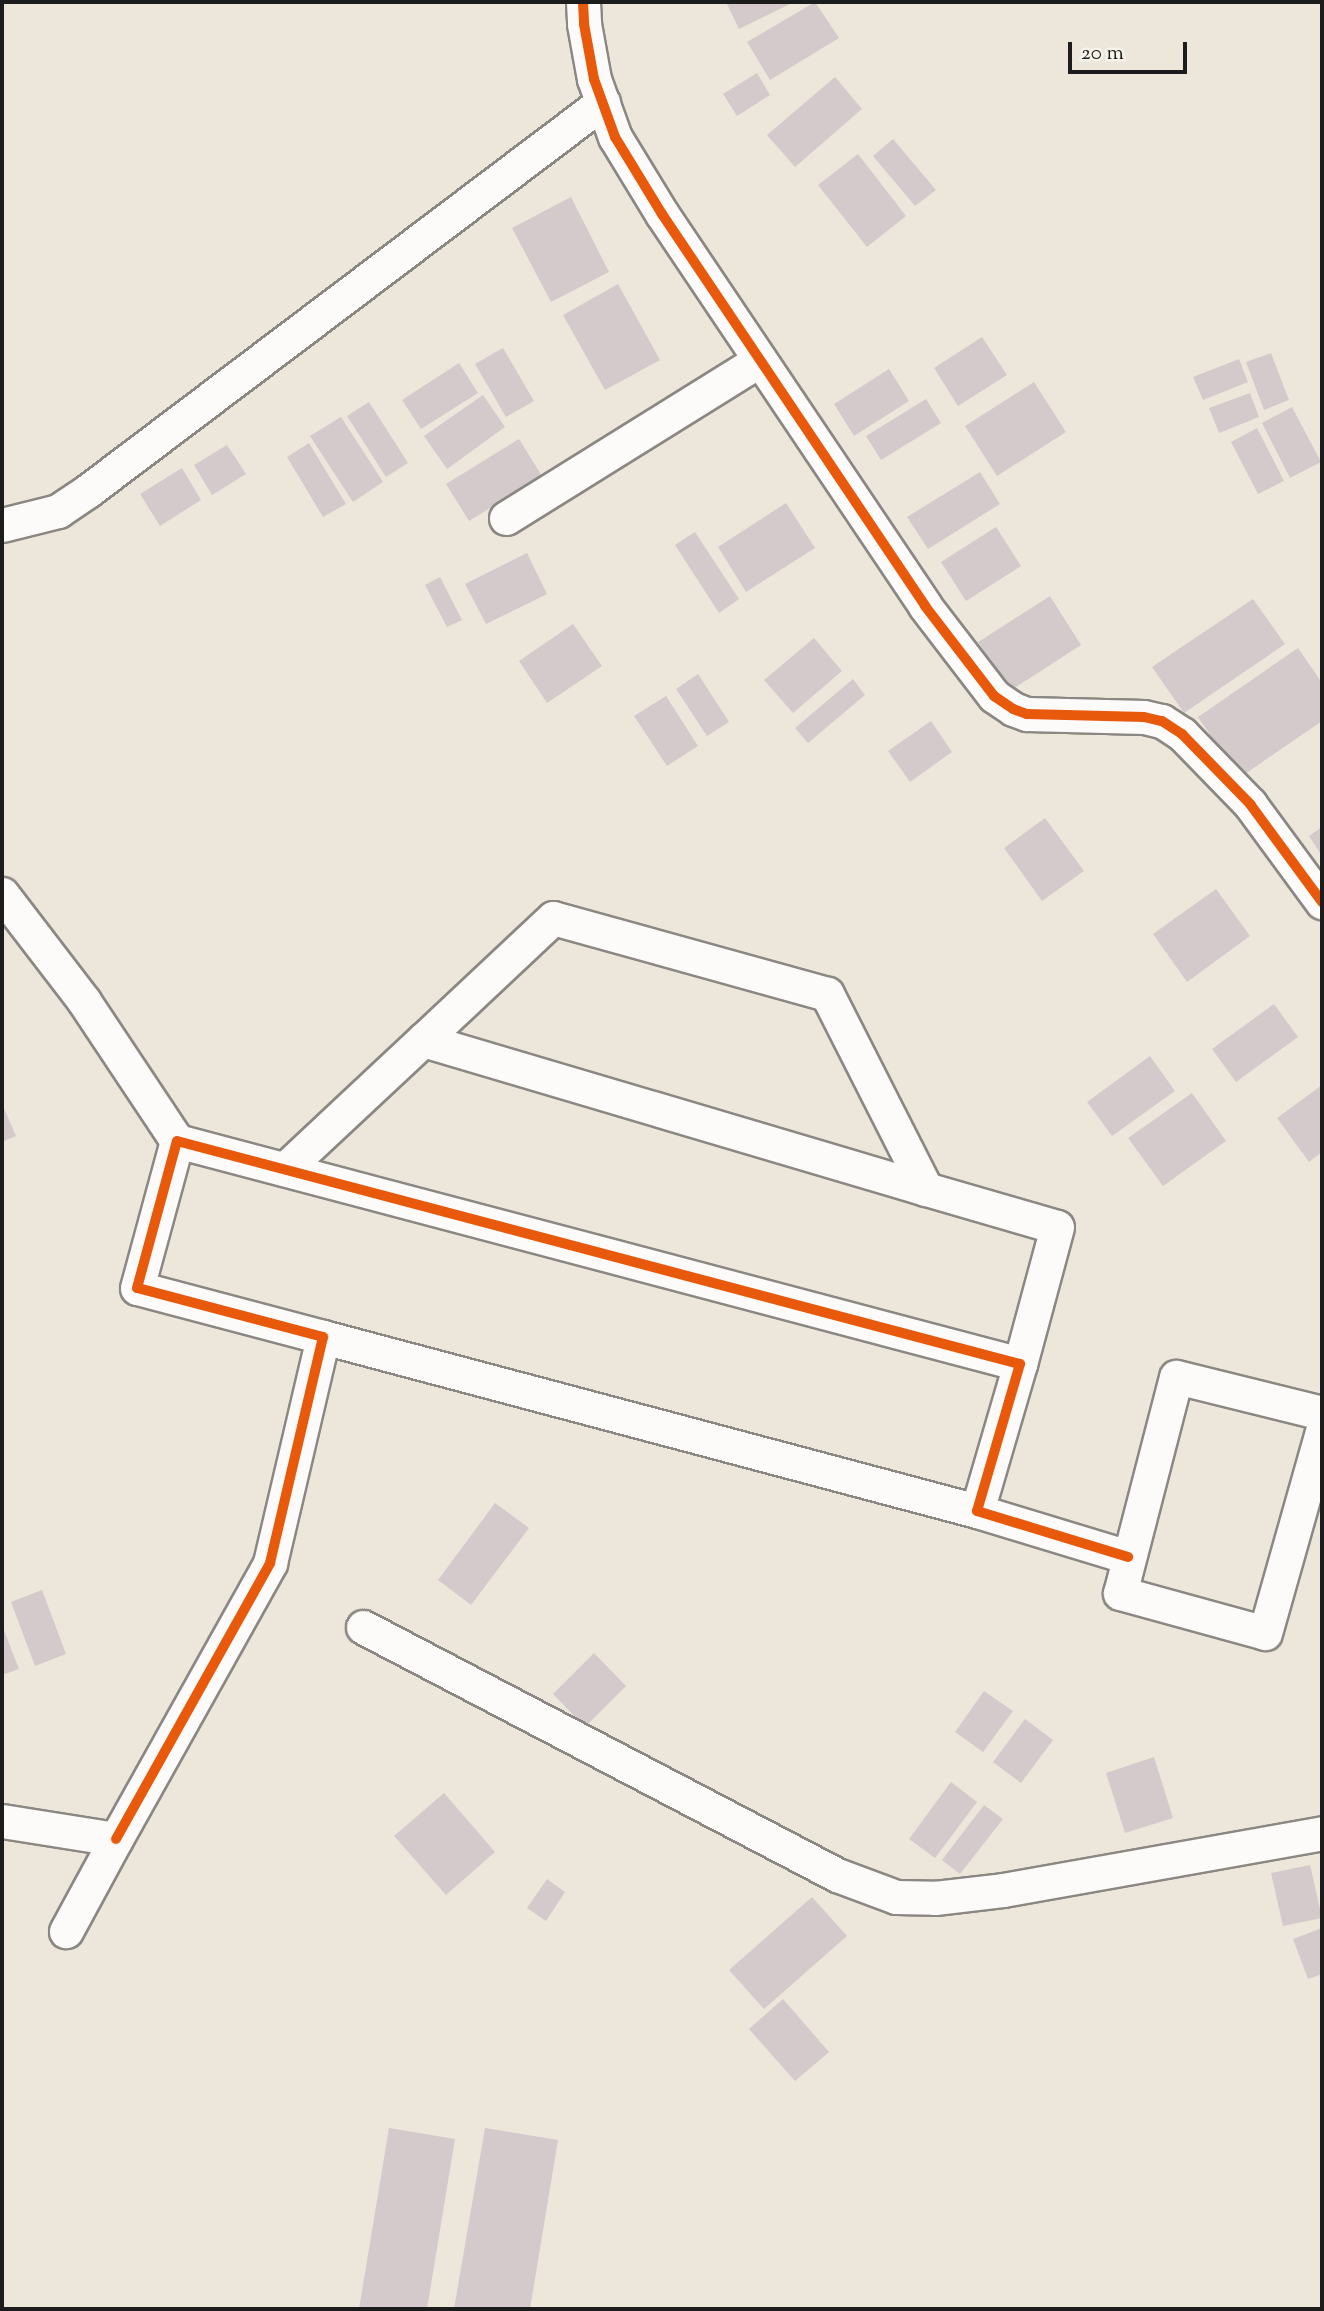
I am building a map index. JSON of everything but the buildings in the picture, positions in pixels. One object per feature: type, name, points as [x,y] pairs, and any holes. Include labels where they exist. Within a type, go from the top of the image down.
[{"type":"street","points":[[583,2],[589,51],[603,102],[621,148],[925,606],[994,696],[1027,715],[1144,717],[1162,721],[1182,734],[1250,804],[1322,902]]},
{"type":"street","points":[[4,520],[58,511],[89,490],[603,102]]},
{"type":"street","points":[[506,518],[760,360]]},
{"type":"street","points":[[2,894],[84,1001],[177,1141],[1020,1364]]},
{"type":"street","points":[[285,1169],[553,918],[827,994],[926,1189]]},
{"type":"street","points":[[423,1040],[1057,1227],[977,1511]]},
{"type":"street","points":[[177,1141],[137,1288],[977,1511],[1128,1558]]},
{"type":"street","points":[[66,1931],[270,1563],[323,1337]]},
{"type":"street","points":[[1322,1413],[1176,1377],[1120,1593],[1265,1633],[1322,1432]]},
{"type":"street","points":[[363,1628],[837,1875],[896,1897],[934,1898],[1003,1890],[1322,1833]]},
{"type":"street","points":[[2,1821],[116,1839]]},
{"type":"cycle path","points":[[583,2],[584,24],[594,79],[615,137],[662,214],[925,606],[994,696],[1013,709],[1027,714],[1144,717],[1162,721],[1182,734],[1250,804],[1322,902]]},
{"type":"cycle path","points":[[116,1839],[270,1563],[323,1337],[137,1288],[177,1141],[1020,1364],[977,1511],[1128,1557]]}]
